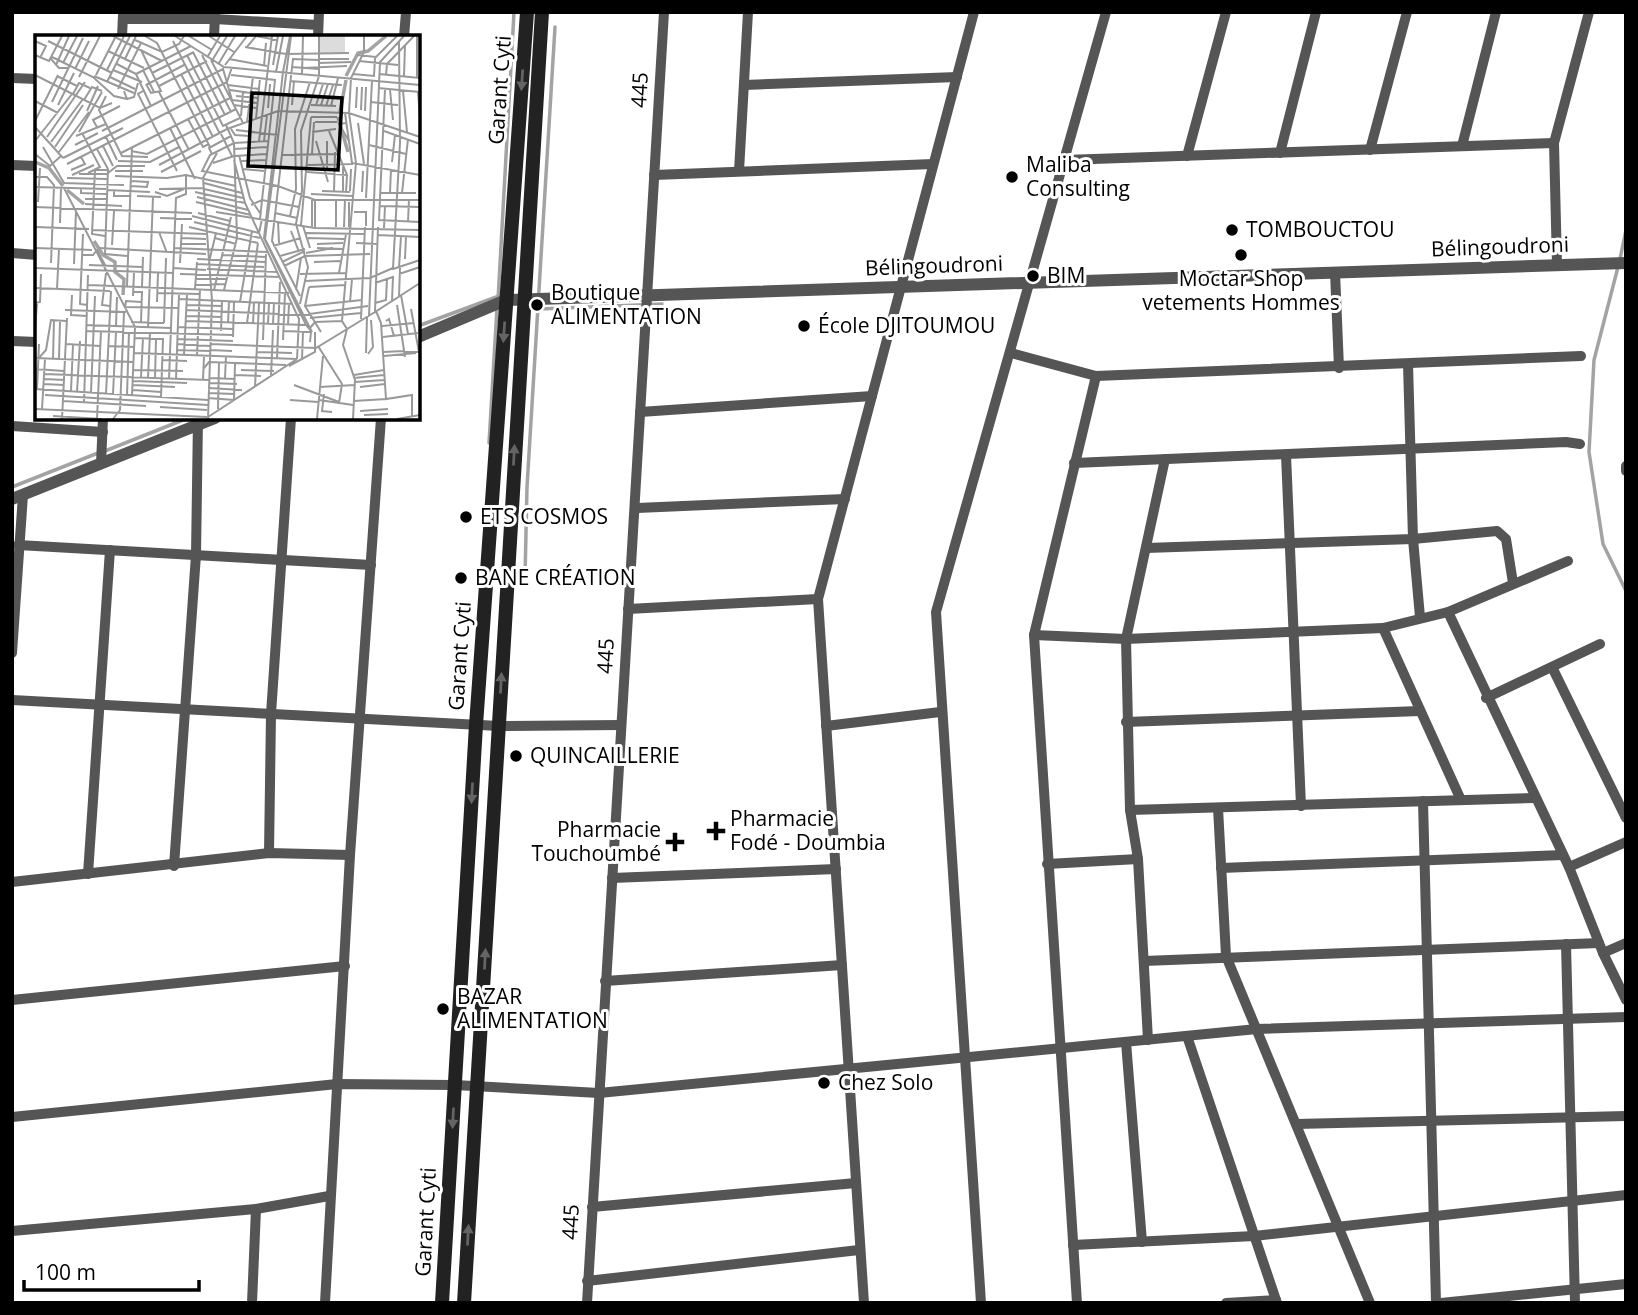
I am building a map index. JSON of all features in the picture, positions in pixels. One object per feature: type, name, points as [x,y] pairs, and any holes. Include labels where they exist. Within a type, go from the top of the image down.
[{"type":"main road","name":"Garant Cyti","points":[[442,1303],[477,725],[527,12]]},
{"type":"main road","name":"Garant Cyti","points":[[464,1303],[542,12]]},
{"type":"street","points":[[122,35],[123,16],[215,16],[318,31],[319,12]]},
{"type":"street","points":[[404,35],[406,12]]},
{"type":"street","name":"445","points":[[587,1303],[628,608],[637,508],[640,411],[664,12]]},
{"type":"street","points":[[739,171],[748,12]]},
{"type":"street","points":[[864,1303],[818,599],[974,12]]},
{"type":"street","points":[[981,1303],[940,712],[936,612],[1106,12]]},
{"type":"street","points":[[1187,156],[1226,12]]},
{"type":"street","points":[[1280,153],[1315,12]]},
{"type":"street","points":[[1370,149],[1408,12]]},
{"type":"street","points":[[1462,146],[1496,12]]},
{"type":"street","points":[[1557,265],[1554,143],[1589,12]]},
{"type":"street","points":[[214,35],[215,16]]},
{"type":"street","points":[[744,85],[957,77]]},
{"type":"street","points":[[12,78],[35,79]]},
{"type":"street","points":[[1065,160],[1554,143]]},
{"type":"street","points":[[654,175],[933,164]]},
{"type":"street","points":[[12,165],[35,166]]},
{"type":"street","points":[[12,253],[35,254]]},
{"type":"street","name":"Bélingoudroni","points":[[420,336],[506,300],[1626,263]]},
{"type":"street","points":[[1335,272],[1339,368]]},
{"type":"street","points":[[12,341],[35,342]]},
{"type":"street","points":[[1011,354],[1096,376],[1581,356]]},
{"type":"street","points":[[1408,364],[1413,539],[1420,617]]},
{"type":"street","points":[[1077,1303],[1034,635],[1096,376]]},
{"type":"street","points":[[640,411],[872,396]]},
{"type":"street","points":[[101,464],[103,420]]},
{"type":"street","points":[[269,853],[271,713],[291,420]]},
{"type":"street","points":[[325,1303],[350,855],[381,420]]},
{"type":"street","points":[[12,653],[18,545],[17,497],[198,421],[196,555],[174,866]]},
{"type":"street","points":[[12,426],[103,432]]},
{"type":"street","points":[[1074,463],[1566,442],[1580,444]]},
{"type":"street","points":[[1286,455],[1301,806]]},
{"type":"street","points":[[1148,1040],[1138,859],[1130,810],[1126,639],[1165,459]]},
{"type":"street","points":[[1626,466],[1626,471]]},
{"type":"street","points":[[637,508],[845,499]]},
{"type":"street","points":[[1146,548],[1413,539],[1497,531],[1506,540],[1513,583]]},
{"type":"street","points":[[18,545],[371,565]]},
{"type":"street","points":[[88,874],[110,550]]},
{"type":"street","points":[[1034,635],[1126,639],[1383,628],[1448,612],[1568,561]]},
{"type":"street","points":[[628,608],[818,599]]},
{"type":"street","points":[[1448,612],[1486,698],[1569,867],[1601,948],[1626,1000]]},
{"type":"street","points":[[1383,628],[1461,800]]},
{"type":"street","points":[[1486,698],[1600,644]]},
{"type":"street","points":[[1552,667],[1626,818]]},
{"type":"street","points":[[12,700],[499,726],[621,725]]},
{"type":"street","points":[[1126,722],[1420,711]]},
{"type":"street","points":[[826,726],[940,712]]},
{"type":"street","points":[[1130,810],[1534,797]]},
{"type":"street","points":[[1423,801],[1438,1303],[1626,1284]]},
{"type":"street","points":[[1218,808],[1226,956],[1370,1303]]},
{"type":"street","points":[[1569,867],[1626,842]]},
{"type":"street","points":[[12,882],[174,866],[269,853],[350,855]]},
{"type":"street","points":[[1221,868],[1563,855]]},
{"type":"street","points":[[1047,864],[1138,859]]},
{"type":"street","points":[[612,878],[836,869]]},
{"type":"street","points":[[1144,961],[1566,944],[1601,948],[1626,943]]},
{"type":"street","points":[[1566,944],[1575,1303]]},
{"type":"street","points":[[605,981],[842,965]]},
{"type":"street","points":[[12,1000],[345,967]]},
{"type":"street","points":[[12,1117],[337,1084],[455,1085],[598,1093],[1257,1029],[1626,1017]]},
{"type":"street","points":[[1187,1036],[1276,1301],[1226,1303]]},
{"type":"street","points":[[1126,1042],[1142,1242]]},
{"type":"street","points":[[1296,1124],[1626,1116]]},
{"type":"street","points":[[592,1207],[856,1183]]},
{"type":"street","points":[[1073,1245],[1254,1236],[1626,1195]]},
{"type":"street","points":[[12,1231],[256,1209],[329,1196]]},
{"type":"street","points":[[252,1303],[256,1209]]},
{"type":"street","points":[[587,1281],[859,1250]]},
{"type":"waterway","points":[[498,300],[514,12]]},
{"type":"waterway","points":[[525,578],[527,487],[555,27]]},
{"type":"waterway","points":[[1620,259],[1626,230]]},
{"type":"waterway","points":[[1618,267],[1594,360],[1589,452],[1603,544],[1626,591]]},
{"type":"waterway","points":[[420,325],[499,296]]},
{"type":"waterway","points":[[539,309],[662,304]]},
{"type":"waterway","points":[[489,443],[497,308]]},
{"type":"waterway","points":[[105,451],[183,420]]},
{"type":"waterway","points":[[12,487],[98,453]]},
{"type":"place","name":"Maliba Consulting","points":[[1012,177]]},
{"type":"place","name":"TOMBOUCTOU","points":[[1232,230]]},
{"type":"place","name":"Moctar Shop vetements Hommes","points":[[1241,255]]},
{"type":"place","name":"BIM","points":[[1033,276]]},
{"type":"place","name":"Boutique ALIMENTATION","points":[[537,305]]},
{"type":"place","name":"École DJITOUMOU","points":[[804,326]]},
{"type":"place","name":"ETS COSMOS","points":[[466,517]]},
{"type":"place","name":"BANE CRÉATION","points":[[461,578]]},
{"type":"place","name":"QUINCAILLERIE","points":[[516,756]]},
{"type":"place","name":"Pharmacie Fodé - Doumbia","points":[[716,831]]},
{"type":"place","name":"Pharmacie Touchoumbé","points":[[675,842]]},
{"type":"place","name":"BAZAR ALIMENTATION","points":[[443,1009]]},
{"type":"place","name":"Chez Solo","points":[[824,1083]]}]
